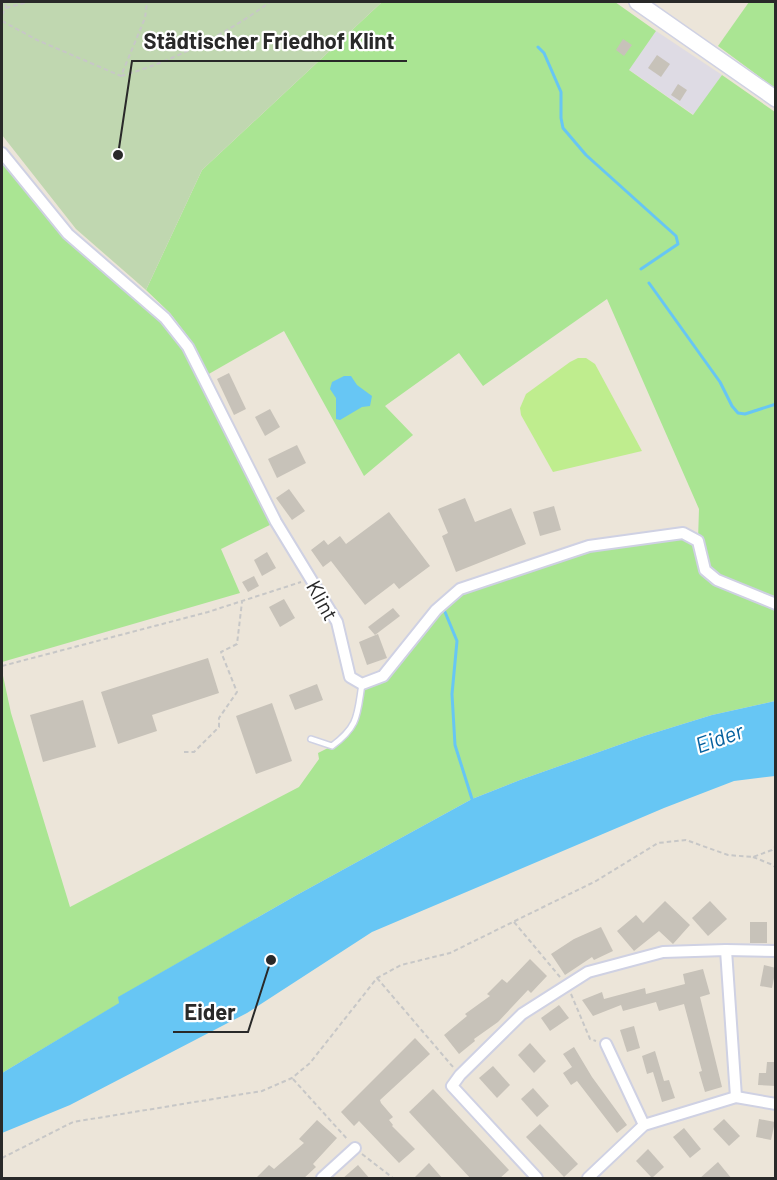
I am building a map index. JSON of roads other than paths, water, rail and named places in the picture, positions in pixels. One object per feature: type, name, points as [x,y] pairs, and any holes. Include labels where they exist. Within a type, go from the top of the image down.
[{"type":"street","points":[[637,2],[776,99]]},
{"type":"street","name":"Klint","points":[[2,153],[68,234],[165,318],[188,347],[276,522],[337,622],[350,677],[362,684]]},
{"type":"street","points":[[362,684],[383,676],[436,610],[460,589],[589,546],[683,533],[698,541],[705,570],[717,580],[776,604]]},
{"type":"street","points":[[726,950],[736,1097]]},
{"type":"street","points":[[537,1179],[452,1086],[460,1075],[522,1014],[588,972],[663,952],[776,951]]},
{"type":"street","points":[[606,1044],[644,1125]]},
{"type":"street","points":[[588,1179],[644,1125],[736,1097],[776,1104]]},
{"type":"street","points":[[322,1179],[355,1148]]},
{"type":"lane","points":[[311,739],[332,746],[347,735],[357,720],[362,684]]},
{"type":"water","points":[[344,376],[351,376],[357,385],[372,396],[370,406],[362,407],[340,420],[336,419],[336,398],[330,389],[332,382]]},
{"type":"water","points":[[775,701],[775,776],[734,781],[664,808],[372,932],[247,1013],[70,1105],[2,1133],[2,1073],[119,1003],[118,997],[295,896],[472,799],[644,736],[712,715]]},
{"type":"waterway","points":[[538,47],[544,53],[561,92],[563,128],[586,155],[676,236],[678,244],[641,269]]},
{"type":"waterway","points":[[649,283],[720,382],[738,413],[745,414],[776,404]]},
{"type":"waterway","points":[[445,612],[457,641],[452,694],[455,745],[472,799]]},
{"type":"place","name":"Städtischer Friedhof Klint","points":[[118,155]]},
{"type":"place","name":"Eider","points":[[271,960]]}]
